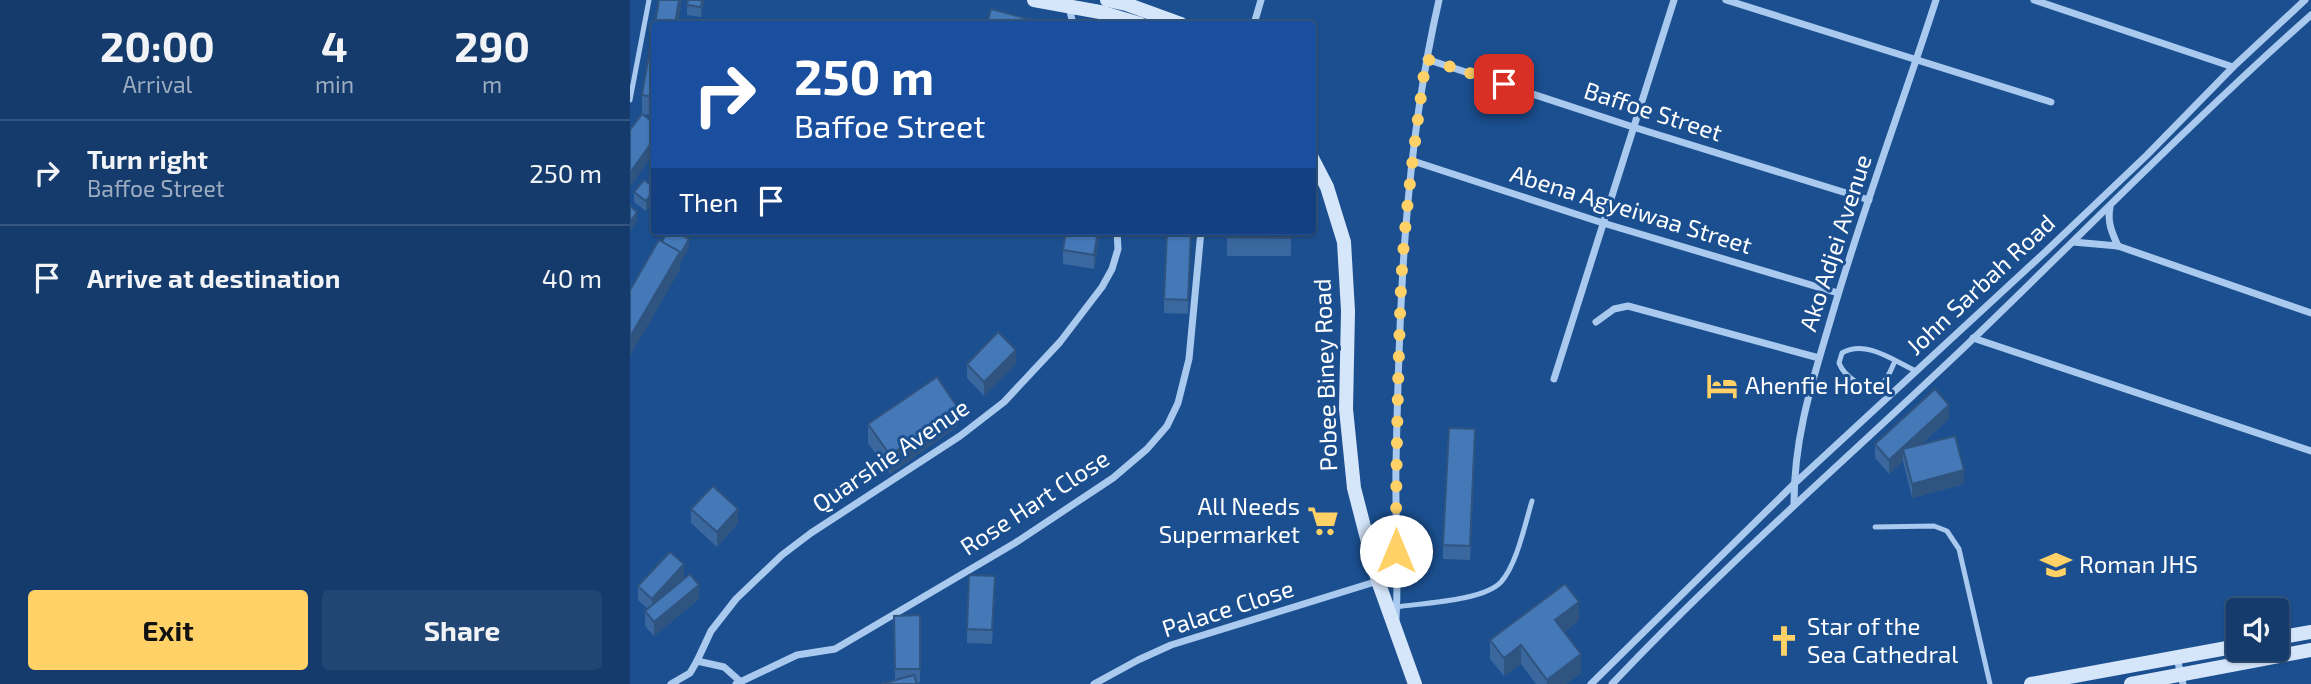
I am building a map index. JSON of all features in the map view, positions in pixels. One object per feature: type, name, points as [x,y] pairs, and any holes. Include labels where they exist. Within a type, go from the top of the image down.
[{"type":"street","points":[[1034,0],[1111,14],[1131,21]]},
{"type":"street","points":[[1107,0],[1173,21]]},
{"type":"street","points":[[1255,21],[1261,0]]},
{"type":"street","points":[[1395,630],[1401,285],[1426,59],[1439,0]]},
{"type":"street","points":[[1554,379],[1674,0]]},
{"type":"street","points":[[1726,0],[2051,102]]},
{"type":"street","name":"Ako Adjei Avenue","points":[[1794,503],[1801,420],[1839,293],[1936,0]]},
{"type":"street","points":[[2035,0],[2232,66]]},
{"type":"street","name":"John Sarbah Road","points":[[1591,684],[1794,484],[2147,155],[2232,66],[2305,0]]},
{"type":"street","points":[[1069,6],[1072,21]]},
{"type":"street","name":"John Sarbah Road","points":[[1612,684],[1652,641],[1794,503],[1973,338],[2250,69],[2311,15]]},
{"type":"street","name":"Baffoe Street","points":[[1426,59],[1869,200]]},
{"type":"street","name":"Abena Agyeiwaa Street","points":[[1413,161],[1603,223],[1839,293]]},
{"type":"street","name":"Pobee Biney Road","points":[[1316,167],[1326,187],[1344,243],[1348,311],[1346,409],[1354,488],[1378,581],[1415,680]]},
{"type":"street","points":[[2110,205],[2108,216],[2118,246]]},
{"type":"street","name":"Quarshie Avenue","points":[[697,661],[711,631],[736,599],[782,555],[811,533],[960,436],[1004,402],[1060,342],[1102,287],[1112,269],[1118,249],[1117,235]]},
{"type":"street","name":"Rose Hart Close","points":[[739,683],[797,655],[835,649],[1014,543],[1112,478],[1147,449],[1167,426],[1178,403],[1189,359],[1201,235]]},
{"type":"street","points":[[2073,242],[2118,246],[2311,313]]},
{"type":"street","points":[[1595,322],[1614,309],[1628,306],[1819,358]]},
{"type":"street","points":[[1973,338],[2311,451]]},
{"type":"street","name":"Palace Close","points":[[1094,684],[1171,645],[1378,581]]},
{"type":"street","points":[[2289,636],[2311,632]]},
{"type":"street","points":[[2031,684],[2226,648]]},
{"type":"street","points":[[2131,684],[2182,680],[2311,650]]},
{"type":"street","points":[[2177,658],[2182,680]]},
{"type":"street","points":[[671,684],[690,673],[697,661],[724,667],[739,683]]},
{"type":"lane","points":[[630,100],[649,0]]},
{"type":"lane","points":[[1895,361],[1887,378],[1878,386],[1850,379],[1839,363],[1842,353],[1850,348],[1866,348],[1895,361],[1916,371]]},
{"type":"lane","points":[[1396,607],[1474,595],[1499,584],[1509,571],[1532,501]]},
{"type":"lane","points":[[1875,527],[1934,526],[1947,531],[1959,550],[1990,684]]},
{"type":"building","points":[[659,0],[679,0],[676,21],[656,21]]},
{"type":"building","points":[[688,0],[702,0],[701,7],[687,5]]},
{"type":"building","points":[[991,9],[1036,21],[988,21]]},
{"type":"building","points":[[651,43],[651,96],[642,95]]},
{"type":"building","points":[[642,114],[651,121],[651,143],[630,173],[630,130]]},
{"type":"building","points":[[644,180],[651,185],[651,194],[646,201],[634,192]]},
{"type":"building","points":[[630,206],[637,212],[630,222]]},
{"type":"building","points":[[665,235],[682,235],[689,239],[680,255],[680,252],[662,242]]},
{"type":"building","points":[[1065,235],[1097,235],[1094,255],[1063,250]]},
{"type":"building","points":[[1167,235],[1191,235],[1188,300],[1164,299]]},
{"type":"building","points":[[1227,235],[1291,235],[1291,238]]},
{"type":"building","points":[[659,240],[680,252],[630,337],[630,290]]},
{"type":"building","points":[[998,332],[1016,350],[984,382],[967,364]]},
{"type":"building","points":[[937,377],[958,408],[890,455],[868,424]]},
{"type":"building","points":[[1935,389],[1949,405],[1889,460],[1875,444]]},
{"type":"building","points":[[1449,428],[1475,429],[1470,546],[1443,545]]},
{"type":"building","points":[[1955,436],[1964,470],[1912,484],[1903,449]]},
{"type":"building","points":[[713,486],[738,509],[717,532],[691,509]]},
{"type":"building","points":[[670,552],[684,564],[652,599],[638,586]]},
{"type":"building","points":[[690,574],[699,585],[654,622],[645,611]]},
{"type":"building","points":[[969,575],[995,576],[992,630],[967,629]]},
{"type":"building","points":[[1565,584],[1579,602],[1555,620],[1581,654],[1547,680],[1521,645],[1504,658],[1490,640]]},
{"type":"building","points":[[920,615],[920,669],[895,669],[894,616]]},
{"type":"building","points":[[914,675],[917,684],[881,684]]},
{"type":"place","name":"Ahenfie Hotel","points":[[1722,386]]},
{"type":"place","name":"All Needs Supermarket","points":[[1323,521]]},
{"type":"place","name":"Roman JHS","points":[[2056,565]]},
{"type":"place","name":"Star of the Sea Cathedral","points":[[1784,641]]},
{"type":"route","points":[[1396,551],[1401,285],[1426,59],[1504,84]]}]
